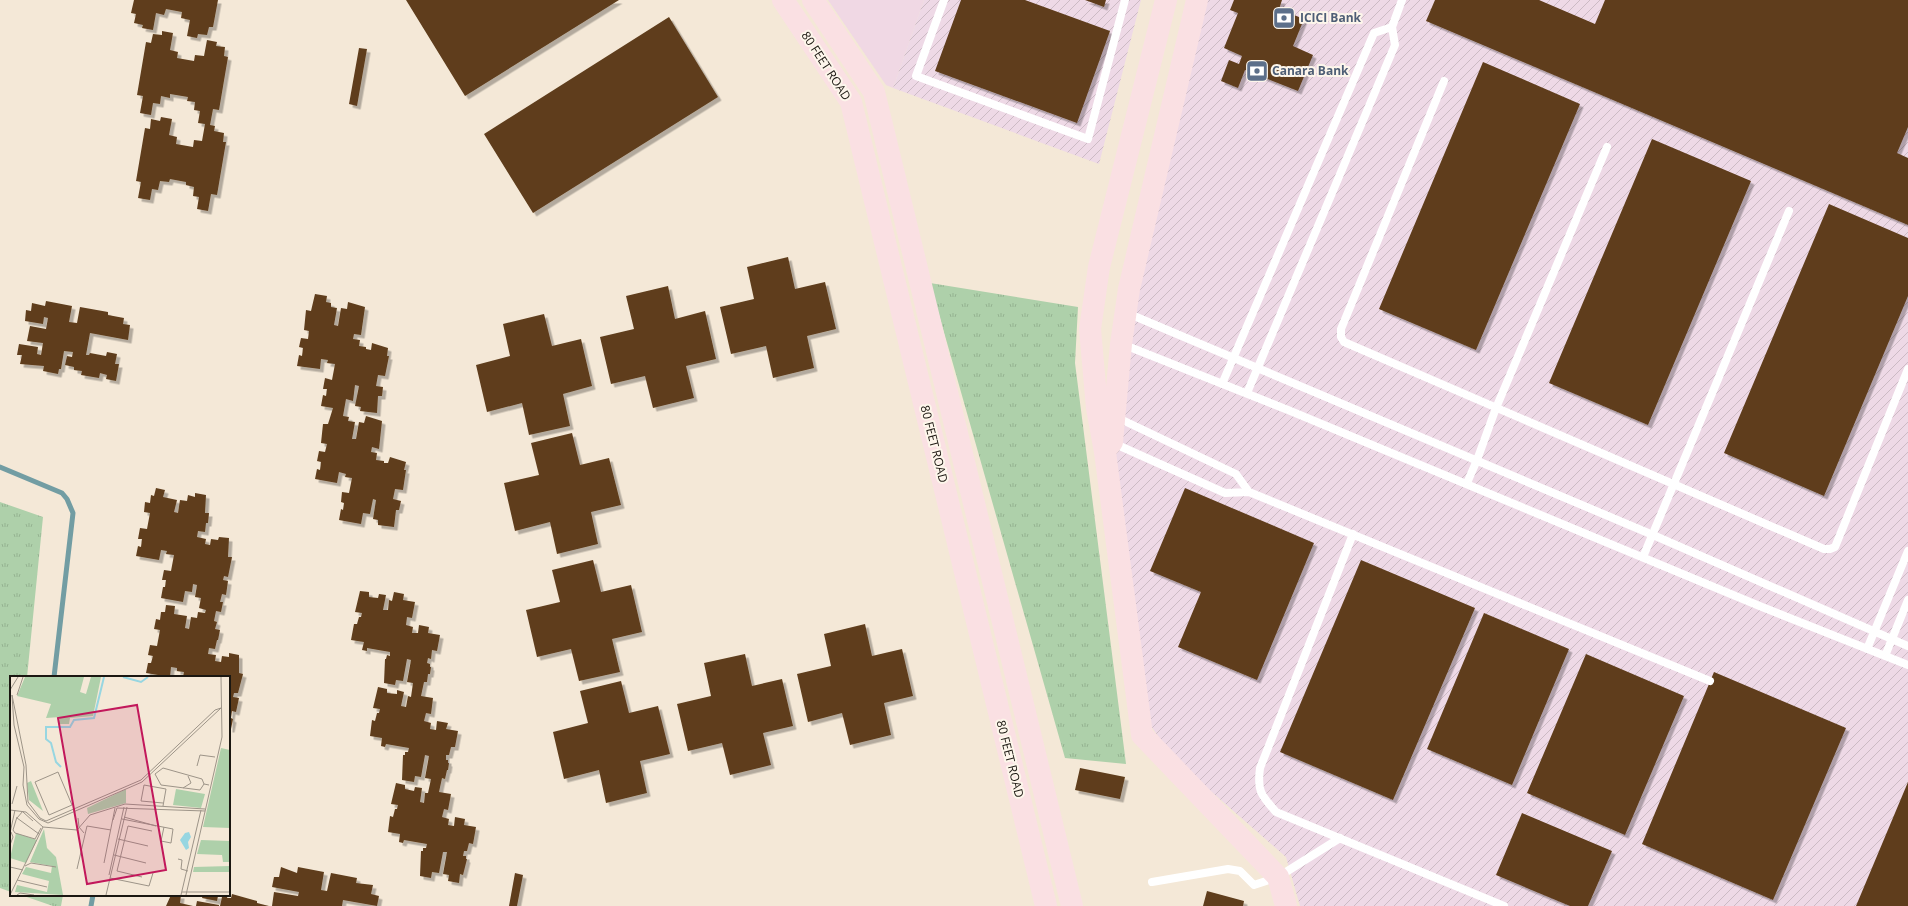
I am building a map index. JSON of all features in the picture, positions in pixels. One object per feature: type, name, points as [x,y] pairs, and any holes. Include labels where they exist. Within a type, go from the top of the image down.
[{"type":"street","name":"80 FEET ROAD","points":[[783,0],[851,102],[1046,906]]},
{"type":"street","name":"80 FEET ROAD","points":[[813,0],[874,92],[1072,906]]},
{"type":"street","points":[[1166,0],[1098,267],[1090,329],[1097,408],[1108,447],[1142,735],[1278,877],[1286,906]]},
{"type":"street","points":[[1108,447],[1115,417],[1121,344],[1127,313],[1129,289],[1197,0]]},
{"type":"lane","points":[[944,0],[916,76],[1088,139],[1125,0]]},
{"type":"lane","points":[[1247,393],[1395,45],[1392,27],[1402,0]]},
{"type":"lane","points":[[1222,384],[1374,33],[1392,27]]},
{"type":"lane","points":[[1444,80],[1341,329],[1341,336],[1344,342],[1824,549],[1830,550],[1835,547],[1908,369]]},
{"type":"lane","points":[[1467,483],[1496,408],[1607,147]]},
{"type":"lane","points":[[1643,557],[1789,211]]},
{"type":"lane","points":[[1127,313],[1653,535],[1908,646]]},
{"type":"lane","points":[[1121,344],[1247,393],[1908,665]]},
{"type":"lane","points":[[1115,417],[1236,474],[1250,492]]},
{"type":"lane","points":[[1108,447],[1225,493],[1250,492],[1710,681]]},
{"type":"lane","points":[[1353,534],[1260,768],[1258,781],[1261,794],[1276,812],[1504,906]]},
{"type":"lane","points":[[1867,649],[1908,551]]},
{"type":"lane","points":[[1885,656],[1908,600]]},
{"type":"lane","points":[[1152,882],[1228,869],[1240,871],[1254,885],[1278,877],[1340,838]]},
{"type":"shaded area","points":[[828,0],[924,0],[893,88],[886,85]]},
{"type":"shaded area","points":[[924,0],[1141,0],[1099,164],[893,88]]},
{"type":"shaded area","points":[[1206,0],[1908,0],[1908,906],[1300,906],[1286,857],[1174,759],[1144,716],[1114,456],[1138,260]]},
{"type":"green space","points":[[930,283],[1078,307],[1075,363],[1126,764],[1065,758]]},
{"type":"green space","points":[[0,502],[43,517],[27,676],[10,676],[10,892],[0,888]]},
{"type":"green space","points":[[24,896],[63,896],[61,906],[53,906]]},
{"type":"building","points":[[134,0],[218,0],[213,27],[209,27],[207,35],[198,34],[197,38],[187,36],[190,20],[181,18],[182,12],[166,9],[164,15],[156,13],[153,30],[142,28],[143,25],[134,23],[136,14],[131,13]]},
{"type":"building","points":[[406,0],[619,0],[465,96]]},
{"type":"building","points":[[961,0],[1025,0],[1110,31],[1077,123],[935,71]]},
{"type":"building","points":[[1085,0],[1106,0],[1104,7]]},
{"type":"building","points":[[1234,0],[1282,0],[1279,9],[1304,19],[1293,46],[1313,55],[1298,91],[1245,70],[1238,88],[1221,81],[1229,60],[1239,64],[1242,56],[1224,48],[1238,13],[1230,10]]},
{"type":"building","points":[[1435,0],[1539,0],[1595,24],[1605,0],[1908,0],[1908,127],[1897,153],[1908,158],[1908,225],[1426,21]]},
{"type":"building","points":[[669,17],[718,97],[533,213],[484,134]]},
{"type":"building","points":[[162,31],[173,33],[170,50],[178,52],[177,58],[194,61],[195,55],[204,56],[207,40],[217,42],[216,46],[225,47],[224,56],[228,57],[219,110],[213,109],[210,125],[215,126],[214,131],[224,133],[223,142],[226,142],[217,195],[211,194],[208,211],[197,209],[199,197],[193,196],[194,187],[186,185],[186,182],[170,179],[169,182],[160,181],[158,190],[152,189],[150,200],[138,198],[141,182],[136,181],[145,128],[150,129],[151,119],[160,121],[161,117],[172,119],[169,135],[177,137],[176,144],[193,147],[194,140],[202,141],[205,124],[198,123],[200,111],[194,110],[195,102],[187,101],[188,97],[170,94],[170,98],[161,96],[160,104],[153,103],[151,115],[140,113],[143,96],[137,95],[146,42],[151,43],[153,34],[162,35]]},
{"type":"building","points":[[359,48],[367,49],[357,106],[349,104]]},
{"type":"building","points":[[1483,62],[1580,104],[1476,350],[1379,309]]},
{"type":"building","points":[[1652,139],[1751,181],[1648,425],[1549,383]]},
{"type":"building","points":[[1829,204],[1908,238],[1908,296],[1824,496],[1724,453]]},
{"type":"building","points":[[788,257],[795,289],[825,282],[836,329],[807,336],[814,368],[773,378],[766,346],[731,354],[720,307],[754,299],[747,267]]},
{"type":"building","points":[[668,286],[675,319],[705,311],[716,359],[686,366],[694,398],[653,408],[645,376],[611,384],[600,337],[634,329],[626,296]]},
{"type":"building","points":[[315,294],[327,296],[326,302],[331,303],[331,307],[337,308],[334,325],[338,326],[341,308],[347,309],[348,302],[365,307],[361,335],[354,334],[353,339],[360,340],[359,346],[366,347],[366,349],[371,350],[372,343],[388,348],[387,356],[389,356],[385,376],[378,375],[376,386],[383,387],[382,396],[378,396],[377,413],[360,411],[361,407],[355,406],[359,386],[355,385],[353,401],[346,399],[343,416],[349,417],[348,421],[355,422],[352,439],[356,439],[359,422],[364,423],[366,416],[382,421],[379,449],[372,447],[371,452],[377,453],[376,460],[384,461],[384,463],[388,463],[390,457],[406,462],[403,490],[395,489],[393,499],[401,501],[399,510],[396,510],[394,527],[378,525],[378,520],[373,519],[376,500],[373,499],[370,514],[363,513],[361,524],[339,520],[344,503],[341,502],[342,492],[349,493],[352,478],[345,477],[346,474],[339,472],[337,483],[315,479],[317,469],[320,470],[321,462],[317,461],[319,451],[325,452],[327,444],[321,443],[323,424],[328,424],[333,408],[321,406],[323,395],[326,396],[327,389],[323,389],[325,378],[332,380],[335,364],[327,363],[328,360],[321,359],[320,369],[297,366],[299,355],[302,356],[303,348],[299,347],[301,338],[308,339],[309,331],[304,330],[306,310],[311,311]]},
{"type":"building","points":[[46,301],[72,306],[69,322],[77,323],[80,307],[108,312],[108,315],[124,318],[123,324],[130,325],[128,340],[90,333],[86,355],[89,355],[90,353],[106,356],[107,352],[117,354],[115,364],[119,364],[116,381],[106,379],[107,375],[100,373],[99,378],[81,375],[82,371],[74,370],[74,367],[65,365],[67,356],[72,357],[73,352],[64,351],[61,369],[59,369],[58,374],[43,371],[44,366],[20,364],[22,355],[17,355],[19,344],[38,347],[37,354],[41,355],[43,343],[27,341],[30,326],[46,329],[48,318],[44,317],[43,324],[25,321],[26,310],[31,311],[32,303],[45,306]]},
{"type":"building","points":[[544,314],[552,346],[581,339],[592,386],[563,394],[570,426],[529,435],[522,403],[487,412],[476,365],[510,356],[503,324]]},
{"type":"building","points":[[572,433],[580,465],[609,458],[621,505],[591,512],[598,544],[557,554],[550,522],[515,531],[504,483],[539,475],[531,443]]},
{"type":"building","points":[[156,488],[165,490],[163,497],[177,500],[174,512],[178,513],[180,500],[187,501],[188,495],[195,497],[195,493],[206,495],[205,513],[209,513],[208,523],[206,523],[205,532],[198,531],[197,537],[206,539],[205,544],[210,545],[211,539],[218,540],[219,537],[229,538],[228,557],[232,557],[228,577],[224,576],[223,580],[228,581],[226,595],[222,594],[220,602],[223,602],[221,612],[216,611],[214,621],[217,622],[215,629],[220,630],[215,649],[209,648],[208,654],[216,655],[215,661],[221,662],[222,656],[229,657],[229,653],[239,655],[239,673],[243,674],[238,693],[234,693],[233,697],[239,698],[236,712],[232,711],[231,718],[233,719],[231,729],[230,676],[183,676],[184,672],[177,671],[177,668],[171,667],[170,676],[146,673],[148,663],[151,663],[153,656],[148,655],[150,645],[157,646],[160,630],[154,629],[156,619],[160,620],[161,612],[165,612],[166,605],[175,606],[174,614],[187,616],[185,628],[189,629],[191,617],[197,618],[198,612],[205,613],[206,610],[199,608],[201,598],[195,597],[197,585],[193,584],[192,592],[185,591],[183,602],[161,598],[166,580],[162,580],[164,570],[171,571],[174,555],[166,554],[167,551],[161,550],[159,560],[136,556],[138,546],[141,547],[142,539],[138,539],[140,528],[147,529],[150,513],[144,512],[145,502],[150,503],[151,495],[154,496]]},
{"type":"building","points":[[1185,488],[1314,543],[1257,680],[1178,647],[1201,592],[1150,571]]},
{"type":"building","points":[[593,560],[601,592],[631,585],[642,632],[612,639],[620,672],[579,681],[571,649],[537,657],[526,610],[560,602],[552,570]]},
{"type":"building","points":[[1361,560],[1475,608],[1393,800],[1280,752]]},
{"type":"building","points":[[360,591],[369,592],[369,597],[378,598],[379,594],[386,595],[383,610],[388,610],[389,600],[392,601],[394,592],[404,594],[403,600],[415,602],[412,618],[407,617],[406,625],[413,627],[412,633],[418,633],[419,625],[429,627],[428,633],[440,635],[437,651],[432,650],[431,659],[428,658],[427,663],[430,664],[431,667],[430,674],[428,674],[427,682],[424,682],[421,696],[433,698],[431,714],[426,713],[424,721],[431,723],[430,729],[436,730],[437,721],[448,723],[446,729],[458,731],[455,747],[451,747],[449,755],[446,755],[446,760],[448,760],[449,763],[448,770],[445,779],[442,778],[439,792],[451,794],[448,810],[444,809],[442,817],[449,819],[448,825],[454,826],[455,817],[465,819],[464,825],[476,827],[473,844],[469,843],[467,851],[464,851],[463,856],[466,856],[467,859],[463,875],[460,874],[459,883],[448,881],[449,875],[443,874],[447,852],[443,852],[439,873],[432,872],[431,878],[420,876],[421,851],[423,851],[423,848],[426,848],[427,844],[404,840],[403,843],[399,842],[400,834],[388,832],[390,816],[393,817],[395,809],[397,809],[398,805],[391,804],[396,783],[405,785],[405,789],[414,791],[415,787],[422,788],[420,802],[424,803],[425,793],[428,793],[431,779],[425,778],[429,756],[425,755],[421,777],[415,776],[414,782],[402,780],[403,755],[405,755],[405,752],[408,752],[409,748],[386,744],[385,747],[381,746],[382,738],[370,736],[372,720],[375,721],[377,713],[379,713],[380,709],[373,708],[378,687],[387,689],[387,693],[397,694],[397,690],[404,692],[401,706],[406,707],[408,696],[411,697],[413,683],[407,682],[411,660],[407,659],[403,681],[396,680],[395,685],[384,683],[385,659],[387,655],[390,656],[390,652],[367,648],[367,651],[362,650],[364,642],[351,640],[354,624],[357,624],[362,613],[355,612]]},
{"type":"building","points":[[1484,613],[1569,649],[1512,785],[1427,749]]},
{"type":"building","points":[[865,624],[872,656],[902,649],[913,696],[884,703],[891,735],[850,745],[842,713],[808,722],[797,674],[831,666],[824,634]]},
{"type":"building","points":[[745,654],[752,686],[782,679],[793,726],[763,733],[771,765],[730,775],[722,743],[688,751],[677,704],[711,696],[704,663]]},
{"type":"building","points":[[1586,654],[1684,696],[1625,835],[1527,793]]},
{"type":"building","points":[[1714,672],[1846,728],[1773,900],[1642,844]]},
{"type":"building","points":[[621,681],[629,713],[658,706],[670,754],[640,761],[647,793],[606,803],[599,770],[564,779],[553,732],[588,723],[580,691]]},
{"type":"building","points":[[1080,768],[1125,777],[1120,799],[1075,790]]},
{"type":"building","points":[[1908,782],[1908,906],[1856,906]]},
{"type":"building","points":[[1522,813],[1612,851],[1588,906],[1570,906],[1496,875]]},
{"type":"building","points":[[281,867],[297,873],[298,867],[324,872],[321,890],[327,891],[331,873],[357,878],[356,883],[373,885],[371,894],[379,896],[377,906],[343,900],[342,906],[272,906],[274,892],[298,896],[299,892],[272,887],[274,877],[279,877]]},
{"type":"building","points":[[515,873],[523,875],[517,906],[509,906]]},
{"type":"building","points":[[1207,891],[1244,901],[1243,906],[1203,906]]},
{"type":"building","points":[[232,894],[269,906],[220,906],[222,897],[218,896],[228,896],[227,898],[231,898]]},
{"type":"building","points":[[171,896],[181,896],[180,903],[193,906],[166,906]]},
{"type":"building","points":[[203,896],[218,896],[217,901],[202,898]]},
{"type":"building","points":[[197,901],[219,905],[219,906],[196,906]]},
{"type":"waterway","points":[[0,467],[62,493],[67,499],[73,513],[54,676]]},
{"type":"waterway","points":[[91,906],[93,896]]},
{"type":"place","name":"ICICI Bank","points":[[1284,18]]},
{"type":"place","name":"Canara Bank","points":[[1257,71]]}]
